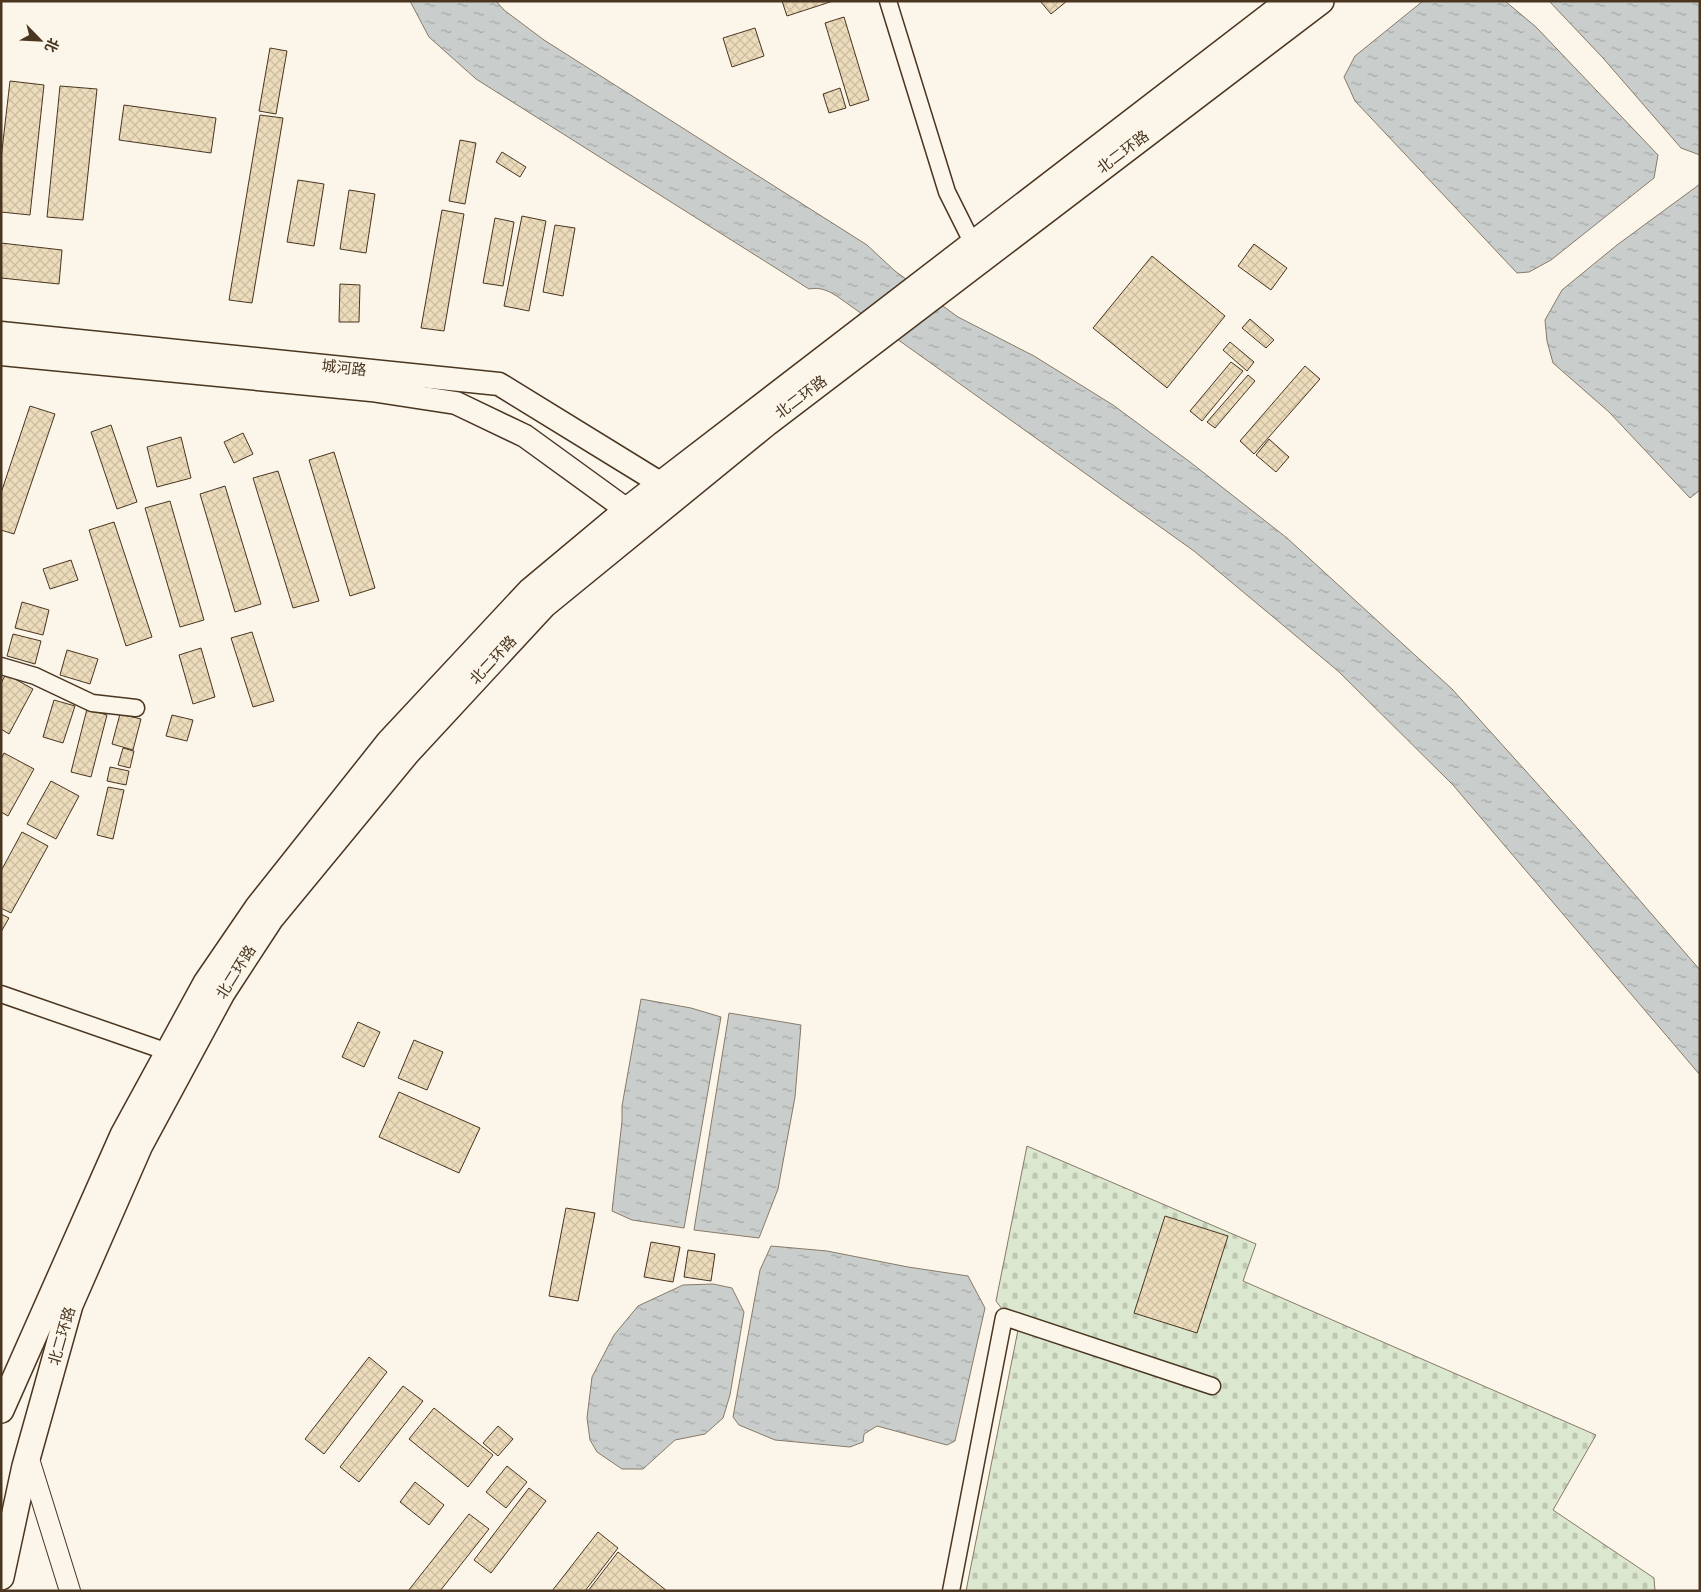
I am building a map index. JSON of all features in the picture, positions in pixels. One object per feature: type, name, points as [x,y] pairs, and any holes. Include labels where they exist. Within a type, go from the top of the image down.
[{"type":"main road","name":"北二环路","points":[[954,270],[973,244],[1289,1]]},
{"type":"main road","name":"北二环路","points":[[1,1410],[123,1135],[206,983],[258,907],[389,742],[530,591],[660,483],[862,340],[954,270],[1320,1]]},
{"type":"main road","name":"城河路","points":[[1,333],[499,384],[660,483]]},
{"type":"main road","name":"北二环路","points":[[1,1577],[28,1456],[70,1305],[140,1145],[222,992],[271,918],[407,753],[544,605],[767,423],[862,340]]},
{"type":"main road","name":"城河路","points":[[1,354],[371,390],[456,403],[525,436],[627,510]]},
{"type":"street","points":[[888,1],[947,192],[973,244]]},
{"type":"street","points":[[1,666],[35,676],[92,703],[136,708]]},
{"type":"street","points":[[1,994],[168,1052]]},
{"type":"street","points":[[951,1591],[1004,1316],[1212,1386]]},
{"type":"street","points":[[28,1456],[70,1591]]},
{"type":"green space","points":[[1027,1146],[1256,1244],[1243,1281],[1596,1435],[1553,1510],[1654,1578],[1655,1591],[966,1591],[1018,1330],[996,1301]]},
{"type":"water","points":[[410,1],[496,1],[504,10],[544,40],[867,245],[895,271],[958,317],[1034,356],[1113,405],[1287,538],[1452,689],[1578,829],[1700,970],[1700,1075],[1453,785],[1338,671],[1194,551],[839,297],[825,290],[809,289],[476,79],[429,37]]},
{"type":"water","points":[[1423,1],[1505,1],[1536,27],[1658,155],[1654,178],[1551,260],[1529,272],[1517,273],[1355,101],[1344,77],[1355,56]]},
{"type":"water","points":[[1549,1],[1700,1],[1700,155],[1681,148],[1603,58]]},
{"type":"water","points":[[1700,184],[1700,490],[1690,498],[1609,412],[1553,363],[1547,341],[1545,320],[1562,290],[1617,245]]},
{"type":"water","points":[[641,999],[691,1008],[721,1017],[684,1228],[632,1220],[612,1211],[622,1106]]},
{"type":"water","points":[[729,1013],[801,1025],[795,1097],[778,1189],[759,1238],[694,1230]]},
{"type":"water","points":[[771,1246],[827,1251],[908,1267],[968,1276],[985,1308],[955,1441],[947,1445],[877,1426],[864,1434],[863,1442],[850,1447],[775,1440],[739,1425],[733,1417],[760,1270]]},
{"type":"water","points":[[713,1284],[732,1288],[744,1312],[730,1395],[723,1418],[705,1434],[675,1440],[643,1469],[622,1469],[597,1452],[590,1440],[587,1418],[592,1377],[614,1335],[638,1306],[683,1285]]},
{"type":"building","points":[[782,1],[833,1],[787,16]]},
{"type":"building","points":[[1040,1],[1067,1],[1051,14]]},
{"type":"building","points":[[844,17],[869,100],[850,106],[825,23]]},
{"type":"building","points":[[755,28],[764,56],[732,67],[723,38]]},
{"type":"building","points":[[270,48],[287,51],[276,114],[259,111]]},
{"type":"building","points":[[10,81],[44,85],[30,215],[1,212],[1,159]]},
{"type":"building","points":[[60,86],[97,89],[83,220],[47,217]]},
{"type":"building","points":[[840,88],[846,108],[829,113],[823,94]]},
{"type":"building","points":[[124,105],[216,118],[211,153],[119,140]]},
{"type":"building","points":[[260,115],[283,118],[252,303],[229,300]]},
{"type":"building","points":[[460,140],[476,143],[465,204],[449,201]]},
{"type":"building","points":[[502,152],[526,167],[520,177],[496,162]]},
{"type":"building","points":[[298,180],[324,184],[314,246],[287,242]]},
{"type":"building","points":[[349,190],[375,194],[366,253],[340,249]]},
{"type":"building","points":[[442,210],[464,214],[444,331],[421,328]]},
{"type":"building","points":[[522,216],[546,221],[529,311],[504,306]]},
{"type":"building","points":[[495,218],[514,222],[503,286],[483,283]]},
{"type":"building","points":[[555,225],[575,228],[563,296],[543,292]]},
{"type":"building","points":[[1,243],[62,250],[59,284],[1,278]]},
{"type":"building","points":[[1254,244],[1287,268],[1271,290],[1238,266]]},
{"type":"building","points":[[1152,256],[1225,316],[1167,388],[1093,328]]},
{"type":"building","points":[[340,284],[360,285],[359,322],[339,322]]},
{"type":"building","points":[[1250,319],[1274,340],[1266,348],[1242,328]]},
{"type":"building","points":[[1230,342],[1254,362],[1247,371],[1223,350]]},
{"type":"building","points":[[1231,362],[1243,371],[1202,421],[1190,411]]},
{"type":"building","points":[[1305,366],[1320,379],[1254,454],[1240,441]]},
{"type":"building","points":[[1248,375],[1255,381],[1215,428],[1207,422]]},
{"type":"building","points":[[30,406],[55,414],[14,534],[1,530],[1,493]]},
{"type":"building","points":[[111,425],[137,502],[117,509],[91,432]]},
{"type":"building","points":[[243,433],[253,454],[234,463],[224,442]]},
{"type":"building","points":[[181,437],[191,478],[157,487],[147,447]]},
{"type":"building","points":[[1269,439],[1289,457],[1276,472],[1256,455]]},
{"type":"building","points":[[334,452],[375,588],[350,596],[309,460]]},
{"type":"building","points":[[278,471],[319,601],[293,608],[253,478]]},
{"type":"building","points":[[225,486],[261,604],[235,612],[200,494]]},
{"type":"building","points":[[170,501],[204,620],[180,627],[145,508]]},
{"type":"building","points":[[114,522],[152,637],[126,646],[89,530]]},
{"type":"building","points":[[71,560],[78,580],[50,589],[43,569]]},
{"type":"building","points":[[22,602],[49,610],[43,635],[15,628]]},
{"type":"building","points":[[252,632],[274,701],[253,707],[231,638]]},
{"type":"building","points":[[13,634],[41,641],[35,664],[7,656]]},
{"type":"building","points":[[201,648],[215,697],[193,704],[179,655]]},
{"type":"building","points":[[67,650],[98,659],[90,684],[60,675]]},
{"type":"building","points":[[6,674],[33,689],[9,734],[1,729],[1,683]]},
{"type":"building","points":[[54,700],[75,706],[63,743],[43,737]]},
{"type":"building","points":[[87,709],[107,715],[91,777],[71,772]]},
{"type":"building","points":[[120,714],[141,719],[133,750],[112,744]]},
{"type":"building","points":[[172,715],[193,720],[187,741],[166,736]]},
{"type":"building","points":[[123,748],[134,751],[130,768],[118,765]]},
{"type":"building","points":[[4,753],[34,769],[8,816],[1,812],[1,759]]},
{"type":"building","points":[[110,767],[129,771],[126,785],[107,781]]},
{"type":"building","points":[[51,781],[79,796],[56,839],[27,824]]},
{"type":"building","points":[[108,787],[124,790],[113,839],[97,835]]},
{"type":"building","points":[[22,832],[48,846],[11,913],[1,908],[1,871]]},
{"type":"building","points":[[1,914],[9,918],[1,932]]},
{"type":"building","points":[[358,1022],[380,1032],[364,1067],[342,1057]]},
{"type":"building","points":[[414,1040],[443,1052],[427,1090],[398,1078]]},
{"type":"building","points":[[399,1092],[480,1128],[459,1173],[379,1137]]},
{"type":"building","points":[[566,1208],[595,1213],[578,1301],[549,1296]]},
{"type":"building","points":[[1165,1216],[1228,1236],[1197,1333],[1134,1313]]},
{"type":"building","points":[[651,1242],[680,1247],[673,1282],[644,1277]]},
{"type":"building","points":[[688,1250],[715,1254],[711,1281],[684,1277]]},
{"type":"building","points":[[369,1357],[387,1372],[324,1454],[305,1439]]},
{"type":"building","points":[[403,1386],[423,1401],[359,1482],[340,1467]]},
{"type":"building","points":[[434,1408],[493,1455],[468,1487],[409,1439]]},
{"type":"building","points":[[498,1426],[513,1439],[498,1456],[483,1443]]},
{"type":"building","points":[[507,1466],[527,1482],[506,1508],[486,1492]]},
{"type":"building","points":[[415,1482],[444,1505],[429,1525],[400,1502]]},
{"type":"building","points":[[529,1488],[546,1501],[491,1573],[474,1560]]},
{"type":"building","points":[[469,1514],[489,1529],[440,1591],[408,1591]]},
{"type":"building","points":[[598,1532],[618,1548],[585,1591],[552,1591]]},
{"type":"building","points":[[618,1552],[667,1591],[588,1591]]}]
